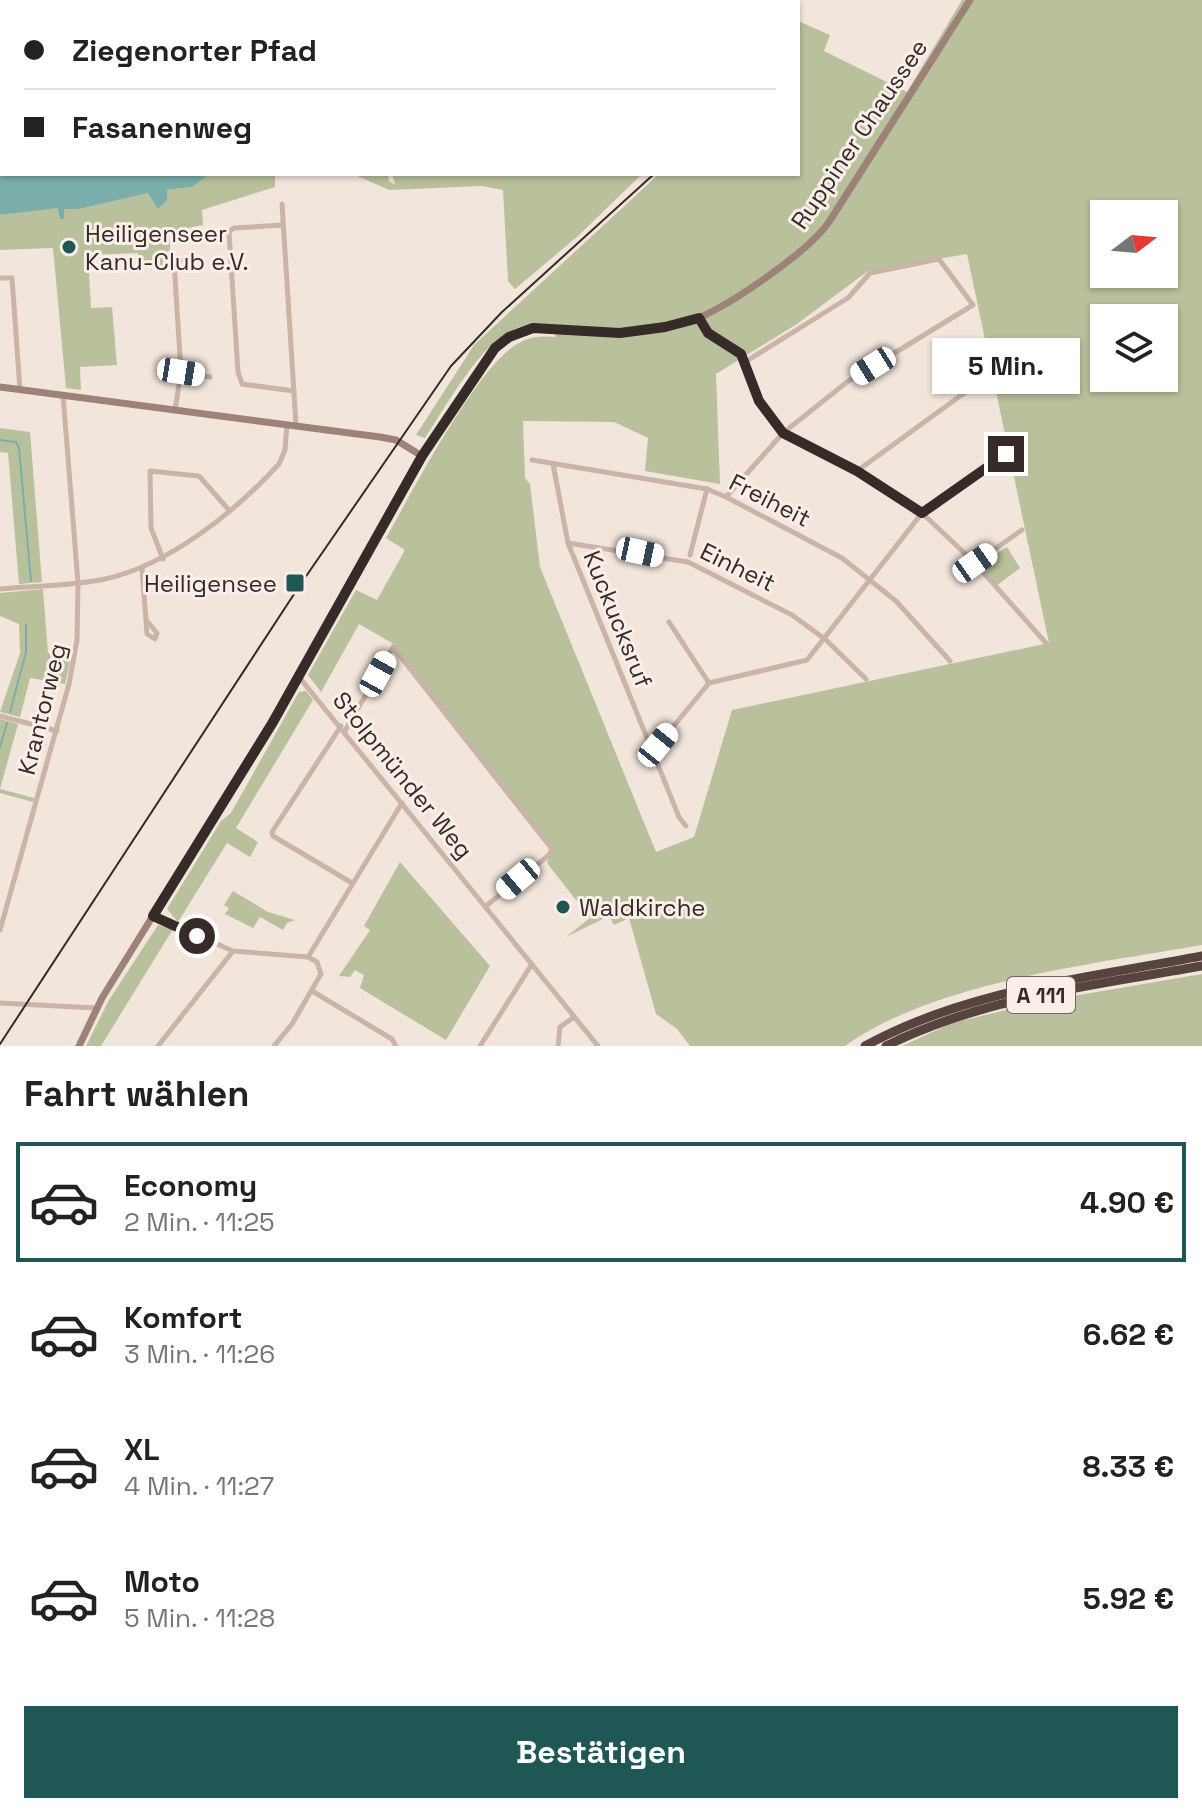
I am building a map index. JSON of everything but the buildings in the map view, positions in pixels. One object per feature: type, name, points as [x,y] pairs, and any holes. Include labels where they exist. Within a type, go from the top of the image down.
[{"type":"highway","name":"A 111","points":[[865,1046],[914,1022],[979,1000],[1202,956]]},
{"type":"highway","name":"A 111","points":[[886,1046],[940,1022],[1002,1003],[1202,966]]},
{"type":"main road","name":"Ruppiner Chaussee","points":[[79,1046],[96,1008],[299,677],[422,456],[500,343],[522,331],[547,328],[620,333],[665,327],[699,318],[779,268],[818,237],[970,0]]},
{"type":"main road","points":[[0,387],[396,440],[422,456]]},
{"type":"street","points":[[0,589],[78,583],[142,569],[192,541],[279,464],[292,425],[294,391],[282,204]]},
{"type":"street","points":[[283,225],[234,228],[229,232],[238,379],[242,384],[294,391]]},
{"type":"street","points":[[175,410],[181,372],[174,262],[198,259]]},
{"type":"street","points":[[726,497],[783,433],[847,382],[973,305],[939,259],[870,273],[848,298],[745,362]]},
{"type":"street","points":[[0,278],[12,278],[20,390]]},
{"type":"street","points":[[699,318],[708,333],[738,350],[759,401],[783,433],[857,471],[922,513],[975,563],[1046,643]]},
{"type":"street","points":[[181,372],[210,377]]},
{"type":"street","points":[[857,471],[989,375]]},
{"type":"street","name":"Krantorweg","points":[[0,930],[57,731],[75,654],[78,583],[63,395]]},
{"type":"street","points":[[651,748],[658,745],[709,683],[807,660],[922,513],[1006,454]]},
{"type":"street","name":"Freiheit","points":[[532,460],[707,489],[726,497],[842,558],[912,618],[950,661]]},
{"type":"street","name":"Kuckucksruf","points":[[553,464],[568,543],[686,826]]},
{"type":"street","points":[[163,559],[151,528],[150,471],[199,476],[228,509]]},
{"type":"street","points":[[690,555],[707,489]]},
{"type":"street","points":[[975,563],[1022,530]]},
{"type":"street","name":"Einheit","points":[[568,543],[688,562],[765,600],[825,639],[866,679]]},
{"type":"street","points":[[142,569],[147,621]]},
{"type":"street","points":[[669,622],[709,683]]},
{"type":"street","points":[[352,883],[272,832],[343,728],[393,647],[552,849],[549,855],[486,906]]},
{"type":"street","name":"Stolpmünder Weg","points":[[299,677],[598,1046]]},
{"type":"street","points":[[0,716],[57,731]]},
{"type":"street","points":[[308,957],[402,803]]},
{"type":"street","points":[[153,916],[233,951],[308,957],[317,962],[321,972],[312,991],[274,1046]]},
{"type":"street","points":[[158,1046],[233,951]]},
{"type":"street","points":[[480,1046],[532,964]]},
{"type":"street","points":[[312,991],[392,1039],[396,1046]]},
{"type":"street","points":[[0,1003],[96,1008]]},
{"type":"street","points":[[558,1046],[560,1027],[574,1017]]},
{"type":"green space","points":[[962,0],[1202,0],[1202,945],[1065,968],[969,991],[881,1024],[845,1046],[690,1046],[677,1029],[656,1014],[629,918],[614,925],[609,916],[566,937],[590,918],[547,863],[552,848],[392,643],[359,624],[321,692],[308,675],[356,590],[377,600],[405,550],[386,538],[465,402],[503,356],[528,339],[555,337],[557,325],[519,327],[496,341],[462,381],[425,438],[416,435],[474,345],[657,176],[800,176],[800,22],[830,35],[824,51],[907,92]],"holes":[[[967,254],[1049,643],[732,710],[694,837],[656,852],[540,567],[530,484],[525,478],[523,421],[614,422],[648,438],[645,471],[720,484],[716,374],[797,324],[868,271]]]},
{"type":"green space","points":[[207,176],[275,176],[275,187],[202,210],[203,225],[169,232],[171,265],[140,267],[138,253],[88,255],[91,308],[112,307],[117,365],[80,367],[81,390],[66,388],[53,248],[0,250],[0,215],[149,193],[167,200],[167,190],[192,187]]},
{"type":"green space","points":[[358,176],[388,176],[389,181],[395,185],[393,176],[640,176],[578,236],[515,289],[508,281],[503,190],[482,186],[389,190]]},
{"type":"green space","points":[[0,428],[30,432],[42,582],[19,584],[8,453],[0,452]]},
{"type":"green space","points":[[1007,547],[1020,568],[996,586],[977,565]]},
{"type":"green space","points":[[43,589],[48,653],[71,657],[65,684],[30,678],[20,717],[0,712],[20,653],[19,624],[0,616],[0,593]]},
{"type":"green space","points":[[306,691],[313,700],[236,828],[258,842],[250,857],[227,843],[178,922],[167,909],[221,821],[231,813],[299,692]]},
{"type":"green space","points":[[0,719],[18,724],[0,789]]},
{"type":"green space","points":[[0,789],[34,798],[33,802],[0,793]]},
{"type":"green space","points":[[400,862],[490,966],[446,1040],[360,988],[364,975],[355,970],[350,977],[339,976],[370,930],[364,926]]},
{"type":"green space","points":[[233,891],[268,912],[295,920],[287,923],[283,930],[260,917],[253,928],[225,914],[229,908],[224,905]]},
{"type":"green space","points":[[158,925],[173,929],[101,1046],[86,1046],[109,1000]]},
{"type":"green space","points":[[1202,974],[1202,1046],[902,1046],[952,1023],[1044,1001]]},
{"type":"water","points":[[0,176],[207,176],[192,187],[167,190],[167,200],[158,209],[148,193],[78,209],[64,209],[64,219],[60,219],[58,208],[0,215]]},
{"type":"waterway","points":[[0,440],[16,442],[19,448],[31,581]]},
{"type":"waterway","points":[[10,712],[26,652],[26,624]]},
{"type":"waterway","points":[[0,747],[7,723]]},
{"type":"tram line","points":[[0,1044],[300,585],[451,366],[502,312],[652,176]]},
{"type":"place","name":"Heiligenseer Kanu-Club e.V.","points":[[69,247]]},
{"type":"place","name":"Heiligensee","points":[[295,583]]},
{"type":"place","name":"Waldkirche","points":[[563,907]]},
{"type":"route","points":[[197,936],[153,916],[273,722],[422,456],[489,355],[504,339],[540,327],[620,333],[665,327],[699,318],[708,333],[733,346],[741,354],[759,401],[783,433],[857,471],[922,513],[963,481],[1006,454]]}]
